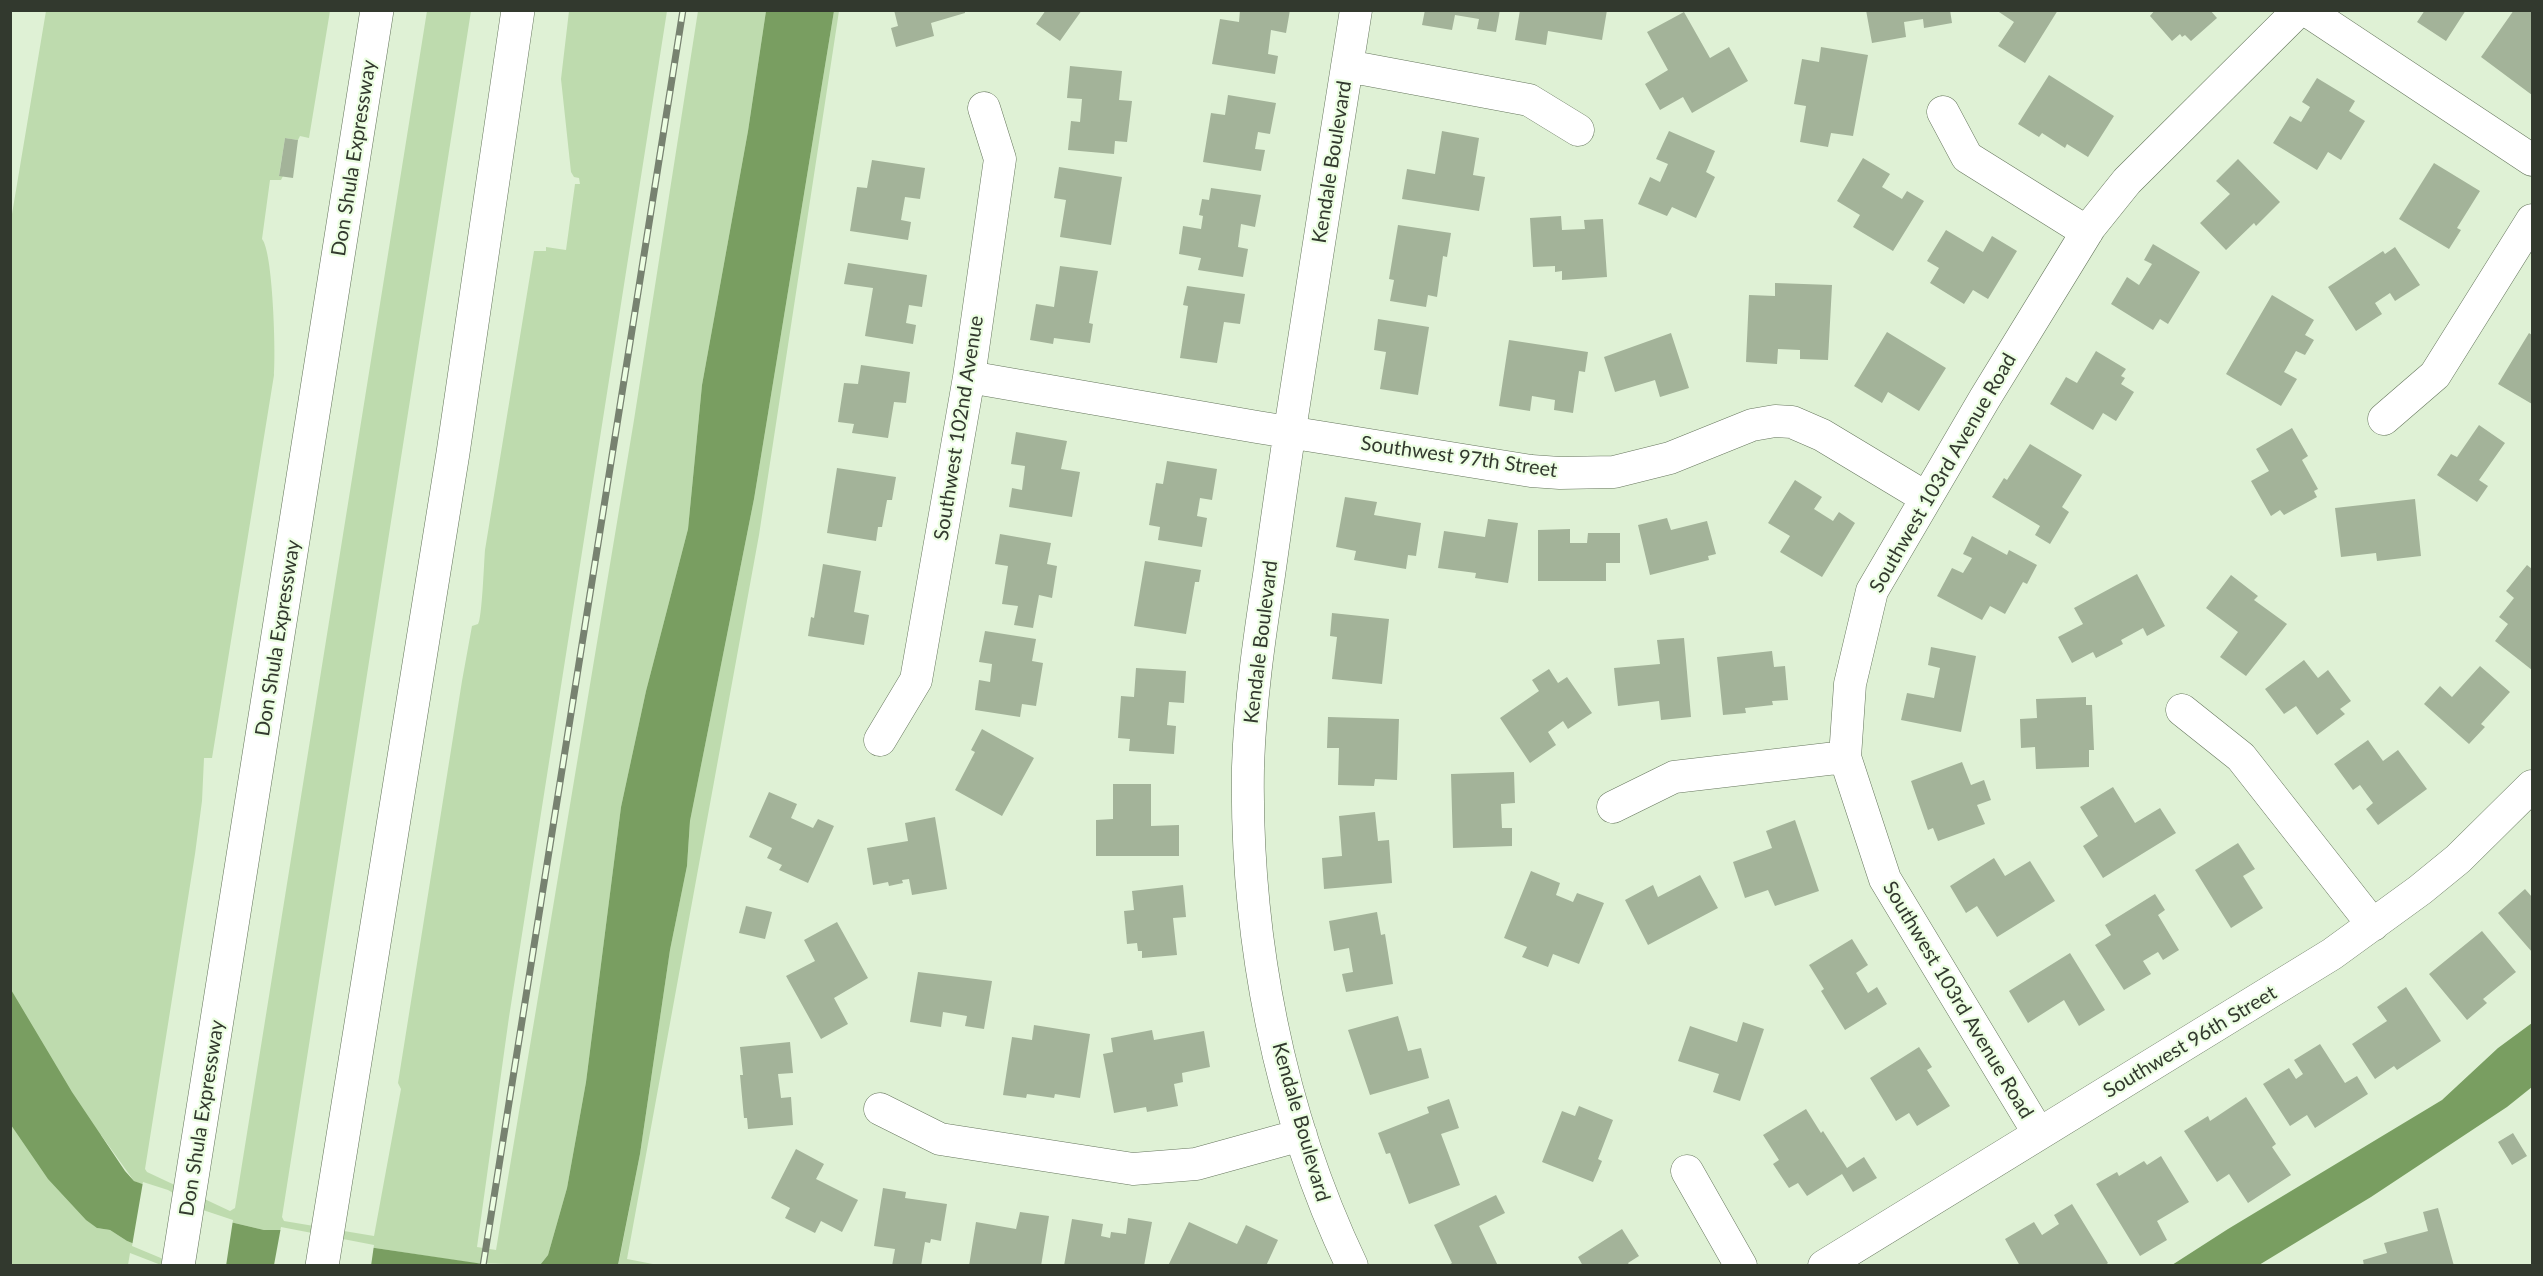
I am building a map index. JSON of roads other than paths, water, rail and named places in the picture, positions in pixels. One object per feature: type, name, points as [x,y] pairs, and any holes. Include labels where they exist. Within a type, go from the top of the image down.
[{"type":"highway","name":"Don Shula Expressway","points":[[178,1266],[377,10]]},
{"type":"highway","points":[[322,1266],[451,464],[518,10]]},
{"type":"street","name":"Kendale Boulevard","points":[[1352,1266],[1325,1207],[1301,1135],[1283,1070],[1266,993],[1255,910],[1248,801],[1253,703],[1259,645],[1289,432],[1356,10]]},
{"type":"street","name":"Southwest 103rd Avenue Road","points":[[2039,1134],[1885,879],[1845,757],[1850,684],[1872,591],[1925,497],[2087,232],[2127,181],[2299,10]]},
{"type":"street","points":[[2306,10],[2532,160]]},
{"type":"street","points":[[1347,66],[1529,100],[1578,130]]},
{"type":"street","name":"Southwest 102nd Avenue","points":[[880,740],[916,680],[969,377],[1000,159],[984,108]]},
{"type":"street","points":[[1943,112],[1967,157],[2087,232]]},
{"type":"street","points":[[2384,419],[2435,375],[2532,220]]},
{"type":"street","name":"Southwest 97th Street","points":[[969,377],[1532,471],[1614,472],[1670,458],[1752,425],[1774,421],[1792,422],[1822,435],[1925,497]]},
{"type":"street","points":[[2182,710],[2241,757],[2373,926]]},
{"type":"street","points":[[1613,807],[1674,777],[1845,757]]},
{"type":"street","name":"Southwest 96th Street","points":[[1824,1266],[2289,982],[2373,926],[2458,859],[2532,786]]},
{"type":"street","points":[[880,1109],[940,1139],[1133,1169],[1196,1164],[1301,1135]]},
{"type":"street","points":[[1687,1171],[1741,1266]]},
{"type":"railway","points":[[483,1266],[683,10]]}]
